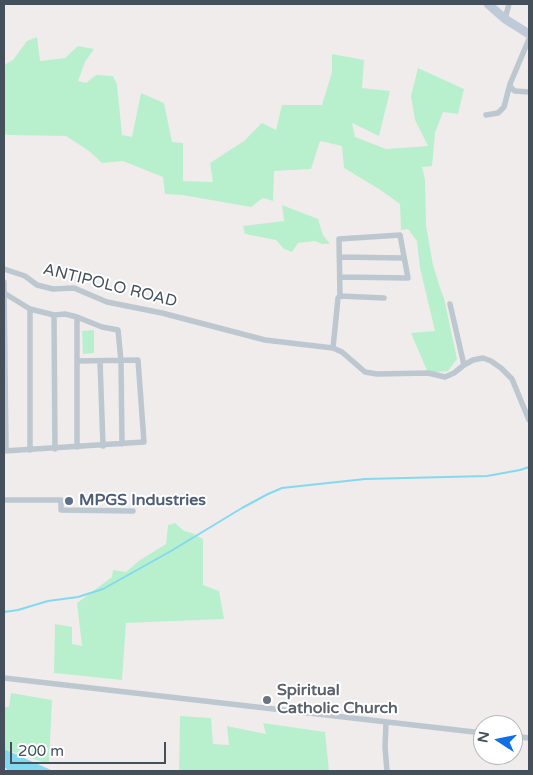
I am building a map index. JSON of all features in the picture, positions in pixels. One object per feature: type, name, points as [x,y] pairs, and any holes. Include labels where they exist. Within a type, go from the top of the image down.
[{"type":"main road","points":[[488,4],[505,19],[529,34]]},
{"type":"street","points":[[505,19],[509,4]]},
{"type":"street","points":[[486,115],[498,113],[504,107],[510,84],[529,39]]},
{"type":"street","points":[[510,84],[511,88],[515,91],[529,92]]},
{"type":"street","points":[[340,276],[408,278],[400,235],[339,239],[340,296],[338,298],[333,348],[342,352],[365,372],[377,374],[428,374],[445,377],[454,373],[464,364],[483,358],[501,368],[512,379],[529,420]]},
{"type":"street","points":[[340,257],[404,258]]},
{"type":"street","name":"ANTIPOLO ROAD","points":[[4,269],[25,276],[37,285],[53,289],[74,288],[107,302],[162,313],[265,340],[333,348]]},
{"type":"street","points":[[4,282],[5,451],[144,442],[138,360],[77,361]]},
{"type":"street","points":[[4,293],[30,309],[54,315],[65,314],[78,317],[102,327],[118,330],[121,361],[122,444]]},
{"type":"street","points":[[340,296],[384,298]]},
{"type":"street","points":[[450,304],[464,364]]},
{"type":"street","points":[[30,309],[30,450]]},
{"type":"street","points":[[54,315],[54,449]]},
{"type":"street","points":[[77,447],[78,317]]},
{"type":"street","points":[[100,361],[102,446]]},
{"type":"street","points":[[4,500],[61,500],[61,510],[133,511]]},
{"type":"street","points":[[4,678],[473,732]]},
{"type":"street","points":[[386,722],[387,771]]},
{"type":"green space","points":[[37,37],[40,61],[65,58],[78,46],[94,49],[85,62],[78,81],[86,83],[96,75],[113,76],[117,85],[122,135],[132,137],[141,93],[164,103],[172,142],[183,143],[183,181],[213,182],[210,163],[244,141],[262,123],[276,130],[282,105],[322,105],[332,72],[332,54],[364,60],[362,88],[390,91],[379,136],[352,123],[355,137],[386,149],[428,146],[415,120],[411,96],[418,68],[464,89],[458,114],[443,112],[435,133],[432,166],[422,167],[425,180],[426,226],[433,265],[444,298],[457,359],[448,371],[428,373],[411,333],[435,331],[420,268],[417,241],[408,229],[401,230],[400,204],[344,168],[342,146],[320,141],[311,169],[274,171],[273,201],[263,198],[251,207],[182,195],[165,194],[163,177],[123,161],[102,163],[89,151],[66,136],[4,134],[4,65],[13,60],[27,41]]},
{"type":"green space","points":[[282,205],[318,219],[323,235],[330,244],[322,244],[315,241],[298,243],[292,252],[284,249],[276,240],[245,234],[243,226],[284,221]]},
{"type":"green space","points":[[94,330],[94,353],[83,354],[82,331]]},
{"type":"green space","points":[[175,523],[184,531],[203,539],[203,585],[219,591],[224,619],[126,623],[122,680],[54,673],[55,624],[72,627],[72,644],[82,646],[77,603],[112,577],[113,570],[126,572],[140,560],[166,544],[168,525]]},
{"type":"green space","points":[[11,693],[52,700],[49,764],[4,749],[4,707],[9,707]]},
{"type":"green space","points":[[180,716],[211,718],[213,744],[229,745],[227,726],[266,734],[263,723],[325,732],[329,771],[179,771]]},
{"type":"water","points":[[4,749],[55,771],[8,771],[4,766]]},
{"type":"waterway","points":[[4,612],[48,601],[78,597],[103,589],[242,508],[282,488],[365,479],[487,476],[529,467]]},
{"type":"place","name":"MPGS Industries","points":[[69,501]]},
{"type":"place","name":"Spiritual Catholic Church","points":[[267,700]]}]
